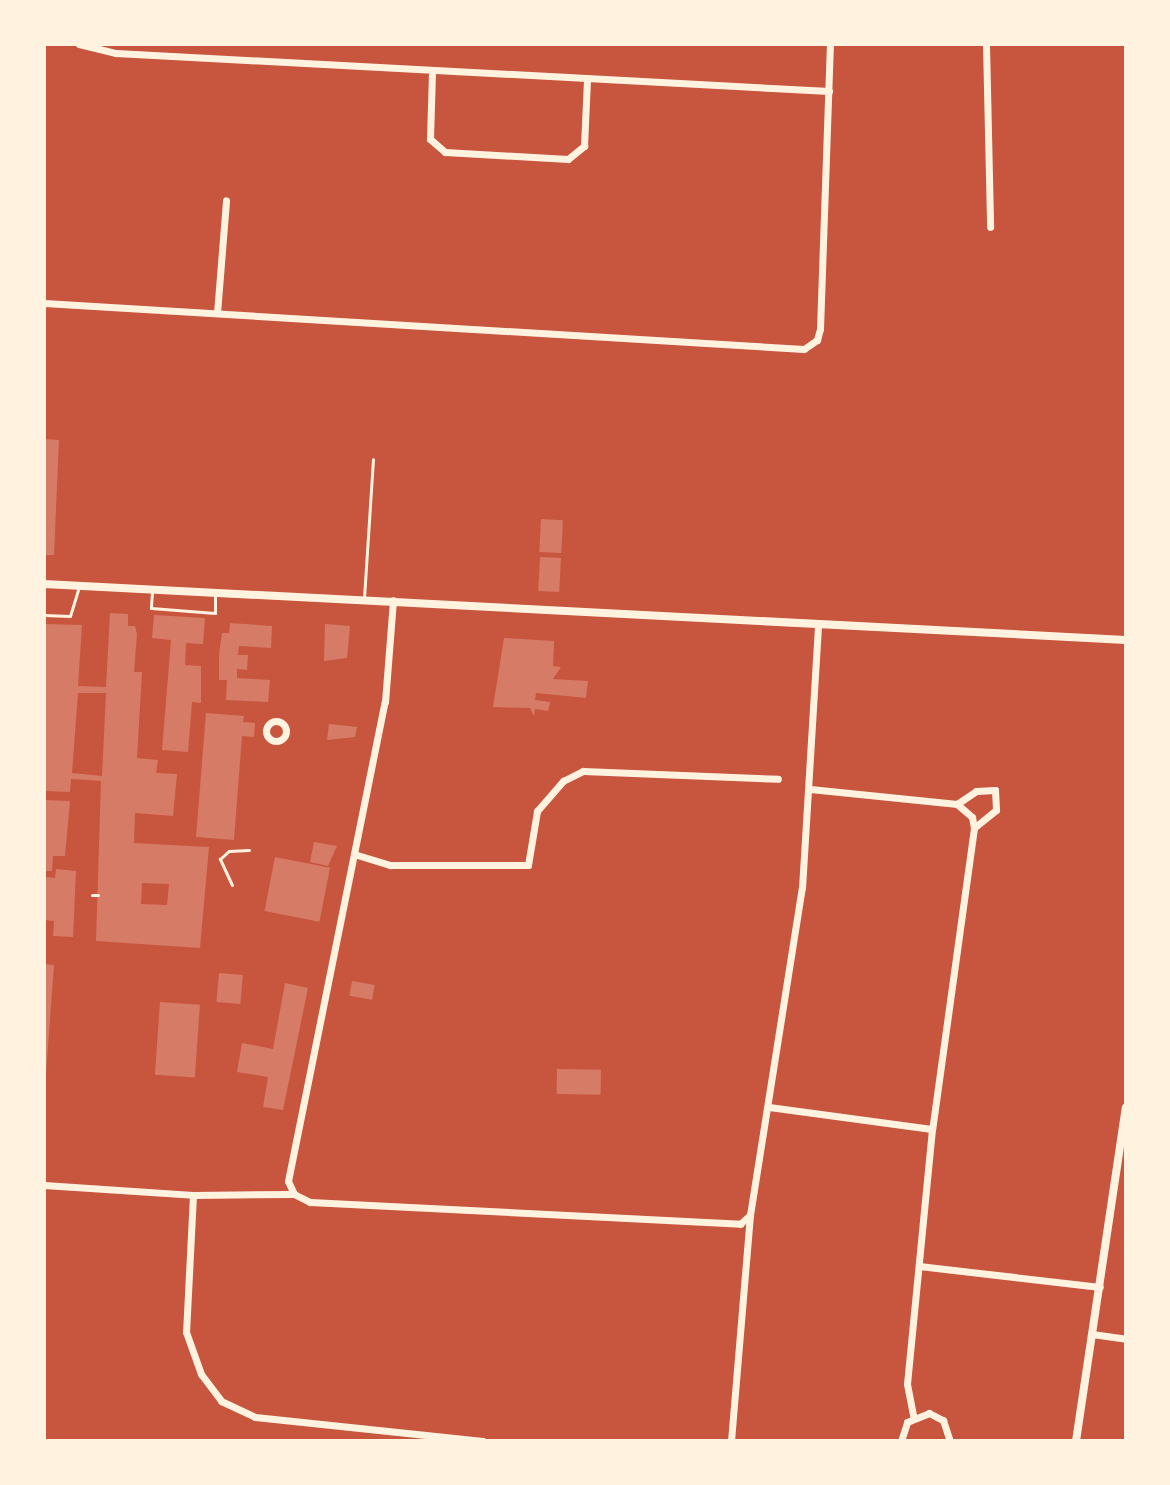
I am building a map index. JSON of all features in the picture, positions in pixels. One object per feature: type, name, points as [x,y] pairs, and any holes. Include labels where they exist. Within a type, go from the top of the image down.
[{"type":"street","points":[[79,44],[116,53],[829,91]]},
{"type":"street","points":[[44,303],[786,349],[811,346],[820,329],[830,44]]},
{"type":"street","points":[[986,44],[990,227]]},
{"type":"street","points":[[432,72],[430,139],[445,152],[568,159],[584,146],[587,80]]},
{"type":"street","points":[[217,313],[226,200]]},
{"type":"street","points":[[44,584],[364,598],[1126,640]]},
{"type":"street","points":[[294,1194],[288,1181],[385,702],[393,600]]},
{"type":"street","points":[[731,1441],[750,1215],[802,888],[818,623]]},
{"type":"street","points":[[354,854],[390,865],[528,865],[541,803],[563,781],[583,771],[778,779]]},
{"type":"street","points":[[810,789],[957,804],[972,817],[974,828],[932,1129],[907,1384],[913,1416]]},
{"type":"street","points":[[957,804],[976,791],[995,790],[996,810],[974,828]]},
{"type":"street","points":[[769,1107],[932,1129]]},
{"type":"street","points":[[1076,1441],[1126,1108]]},
{"type":"street","points":[[44,1185],[193,1195],[294,1194],[310,1202],[740,1224],[750,1215]]},
{"type":"street","points":[[193,1195],[186,1332],[201,1374],[221,1401],[255,1417],[483,1441]]},
{"type":"street","points":[[919,1266],[1100,1287]]},
{"type":"street","points":[[1092,1334],[1126,1339]]},
{"type":"street","points":[[901,1441],[902,1429],[913,1416],[936,1416],[948,1427],[950,1441]]},
{"type":"lane","points":[[364,598],[373,459]]},
{"type":"lane","points":[[44,615],[70,616],[78,585]]},
{"type":"lane","points":[[153,589],[151,608],[215,613],[215,592]]},
{"type":"lane","points":[[232,885],[220,859],[229,851],[249,850]]},
{"type":"building","points":[[44,439],[59,440],[54,555],[44,555]]},
{"type":"building","points":[[541,519],[563,520],[561,553],[539,552]]},
{"type":"building","points":[[540,557],[561,558],[559,592],[538,591]]},
{"type":"building","points":[[110,613],[128,614],[128,626],[135,626],[137,634],[134,672],[142,672],[137,758],[158,760],[156,773],[177,774],[173,816],[135,813],[134,843],[209,847],[200,948],[96,941],[101,781],[71,779],[70,792],[44,791],[44,624],[82,625],[78,686],[106,687]],"holes":[[[78,693],[106,693],[102,776],[72,773]],[[142,883],[169,884],[167,905],[141,904]]]},
{"type":"building","points":[[154,615],[205,618],[203,644],[186,643],[185,665],[201,666],[201,703],[192,702],[188,752],[162,750],[171,640],[152,638]]},
{"type":"building","points":[[230,623],[272,626],[271,648],[239,646],[238,655],[248,655],[247,670],[237,669],[237,678],[270,680],[268,702],[226,700],[227,680],[219,680],[219,654],[222,633],[229,633]]},
{"type":"building","points":[[325,624],[350,626],[347,658],[324,661]]},
{"type":"building","points":[[504,638],[554,641],[553,666],[561,667],[553,679],[588,681],[586,698],[536,693],[535,700],[550,702],[548,711],[535,709],[534,716],[530,708],[493,707]]},
{"type":"building","points":[[206,713],[244,716],[243,722],[255,723],[254,737],[242,736],[234,840],[196,837]]},
{"type":"building","points":[[329,724],[357,727],[355,737],[327,740]]},
{"type":"building","points":[[44,800],[70,801],[65,856],[53,856],[52,871],[44,871]]},
{"type":"building","points":[[314,842],[337,846],[328,866],[310,862]]},
{"type":"building","points":[[275,857],[330,868],[319,922],[265,911]]},
{"type":"building","points":[[56,869],[76,871],[73,937],[53,936],[54,921],[44,920],[44,877],[55,878]]},
{"type":"building","points":[[44,964],[54,965],[46,1073],[44,1073]]},
{"type":"building","points":[[219,973],[243,975],[240,1004],[216,1002]]},
{"type":"building","points":[[352,981],[375,985],[372,1000],[349,996]]},
{"type":"building","points":[[285,983],[308,988],[283,1110],[263,1107],[268,1077],[237,1072],[242,1043],[273,1049]]},
{"type":"building","points":[[160,1002],[200,1005],[195,1078],[155,1075]]},
{"type":"building","points":[[557,1069],[601,1070],[601,1095],[557,1094]]}]
